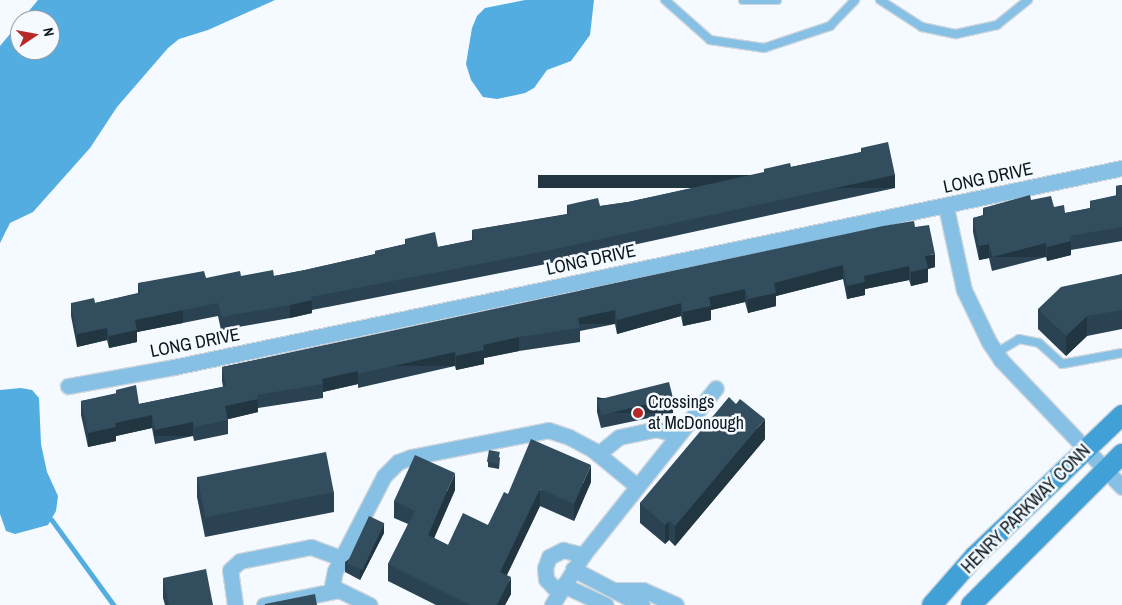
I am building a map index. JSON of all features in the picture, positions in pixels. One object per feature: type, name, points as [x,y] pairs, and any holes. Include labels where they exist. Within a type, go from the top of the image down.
[{"type":"street","name":"LONG DRIVE","points":[[68,386],[946,207],[1122,168]]},
{"type":"street","points":[[946,207],[964,290],[996,353],[1085,450],[1122,487]]},
{"type":"street","points":[[558,594],[583,554],[716,388]]},
{"type":"street","name":"HENRY PARKWAY CONN","points":[[932,605],[974,557],[1122,415]]},
{"type":"street","points":[[598,454],[619,437],[656,429],[678,435]]},
{"type":"street","points":[[331,591],[333,576],[341,558],[384,476],[403,459],[548,430],[569,436],[598,454],[637,486]]},
{"type":"street","name":"HENRY PARKWAY CONN","points":[[971,605],[1122,454]]},
{"type":"street","points":[[235,605],[230,570],[240,561],[311,547],[341,558]]},
{"type":"street","points":[[583,554],[563,550],[549,557],[545,568],[546,579],[558,594],[606,605]]},
{"type":"street","points":[[573,569],[622,597],[642,605]]},
{"type":"street","points":[[264,605],[339,590],[366,604]]},
{"type":"street","points":[[622,597],[643,590],[666,603]]},
{"type":"lane","points":[[665,0],[710,40],[764,48],[830,26],[855,0]]},
{"type":"lane","points":[[743,0],[777,0]]},
{"type":"lane","points":[[880,0],[922,27],[956,34],[997,25],[1028,0]]},
{"type":"lane","points":[[996,353],[1019,339],[1039,343],[1054,360],[1062,364],[1122,353]]},
{"type":"water","points":[[38,0],[275,0],[208,30],[179,39],[168,48],[117,107],[90,148],[33,212],[10,223],[0,243],[0,46],[10,34],[10,60],[60,60],[60,10],[30,10]]},
{"type":"water","points":[[525,0],[594,0],[590,35],[571,61],[547,70],[534,88],[525,93],[497,99],[483,97],[471,80],[466,64],[472,28],[477,16],[485,8]]},
{"type":"water","points":[[21,388],[32,390],[39,398],[41,444],[47,472],[58,496],[56,511],[48,525],[15,534],[6,531],[0,514],[0,390]]},
{"type":"building","points":[[888,142],[895,175],[546,251],[311,297],[312,300],[290,305],[221,317],[218,303],[135,320],[137,330],[109,336],[107,328],[77,334],[71,303],[94,298],[95,303],[140,293],[138,283],[204,271],[206,278],[240,271],[241,276],[273,270],[274,276],[376,254],[375,251],[406,244],[405,239],[435,232],[438,247],[474,240],[472,230],[569,214],[567,205],[598,198],[600,206],[628,202],[764,172],[764,169],[790,163],[791,167],[862,152],[861,148]]},
{"type":"building","points":[[1122,185],[1122,227],[1070,236],[1071,241],[1047,247],[1046,243],[992,257],[989,244],[979,246],[973,218],[985,215],[983,208],[1030,195],[1031,200],[1051,196],[1054,207],[1064,205],[1065,213],[1091,208],[1090,201],[1117,195],[1116,186]]},
{"type":"building","points":[[914,221],[915,227],[929,225],[935,254],[925,256],[928,268],[911,272],[909,266],[864,276],[865,282],[847,286],[843,265],[774,283],[776,293],[748,299],[745,289],[709,297],[711,306],[683,312],[681,303],[617,320],[615,310],[578,318],[580,328],[519,337],[483,345],[484,350],[456,356],[455,352],[358,374],[358,371],[322,379],[323,384],[257,395],[258,399],[225,406],[228,420],[194,427],[193,422],[155,430],[152,415],[115,423],[116,427],[88,433],[81,401],[117,393],[116,390],[136,385],[139,404],[226,386],[222,367],[883,226]]},
{"type":"building","points":[[1122,274],[1122,310],[1087,316],[1066,336],[1038,309],[1061,287]]},
{"type":"building","points":[[669,382],[673,398],[601,415],[597,400]]},
{"type":"building","points":[[729,397],[736,404],[740,399],[765,419],[675,526],[669,521],[665,525],[640,503]]},
{"type":"building","points":[[531,439],[591,465],[574,504],[540,489],[500,572],[511,577],[497,605],[470,605],[388,564],[415,511],[394,501],[415,455],[455,473],[428,535],[448,545],[463,513],[488,525],[504,492],[508,494]]},
{"type":"building","points":[[489,450],[500,452],[498,464],[487,462]]},
{"type":"building","points":[[326,452],[334,492],[205,517],[197,477]]},
{"type":"building","points":[[369,516],[384,523],[362,570],[347,563]]},
{"type":"building","points":[[206,569],[213,605],[169,605],[163,578]]},
{"type":"building","points":[[315,594],[317,605],[265,605],[265,604]]},
{"type":"waterway","points":[[52,520],[114,605]]},
{"type":"place","name":"Crossings at McDonough","points":[[638,413]]}]
